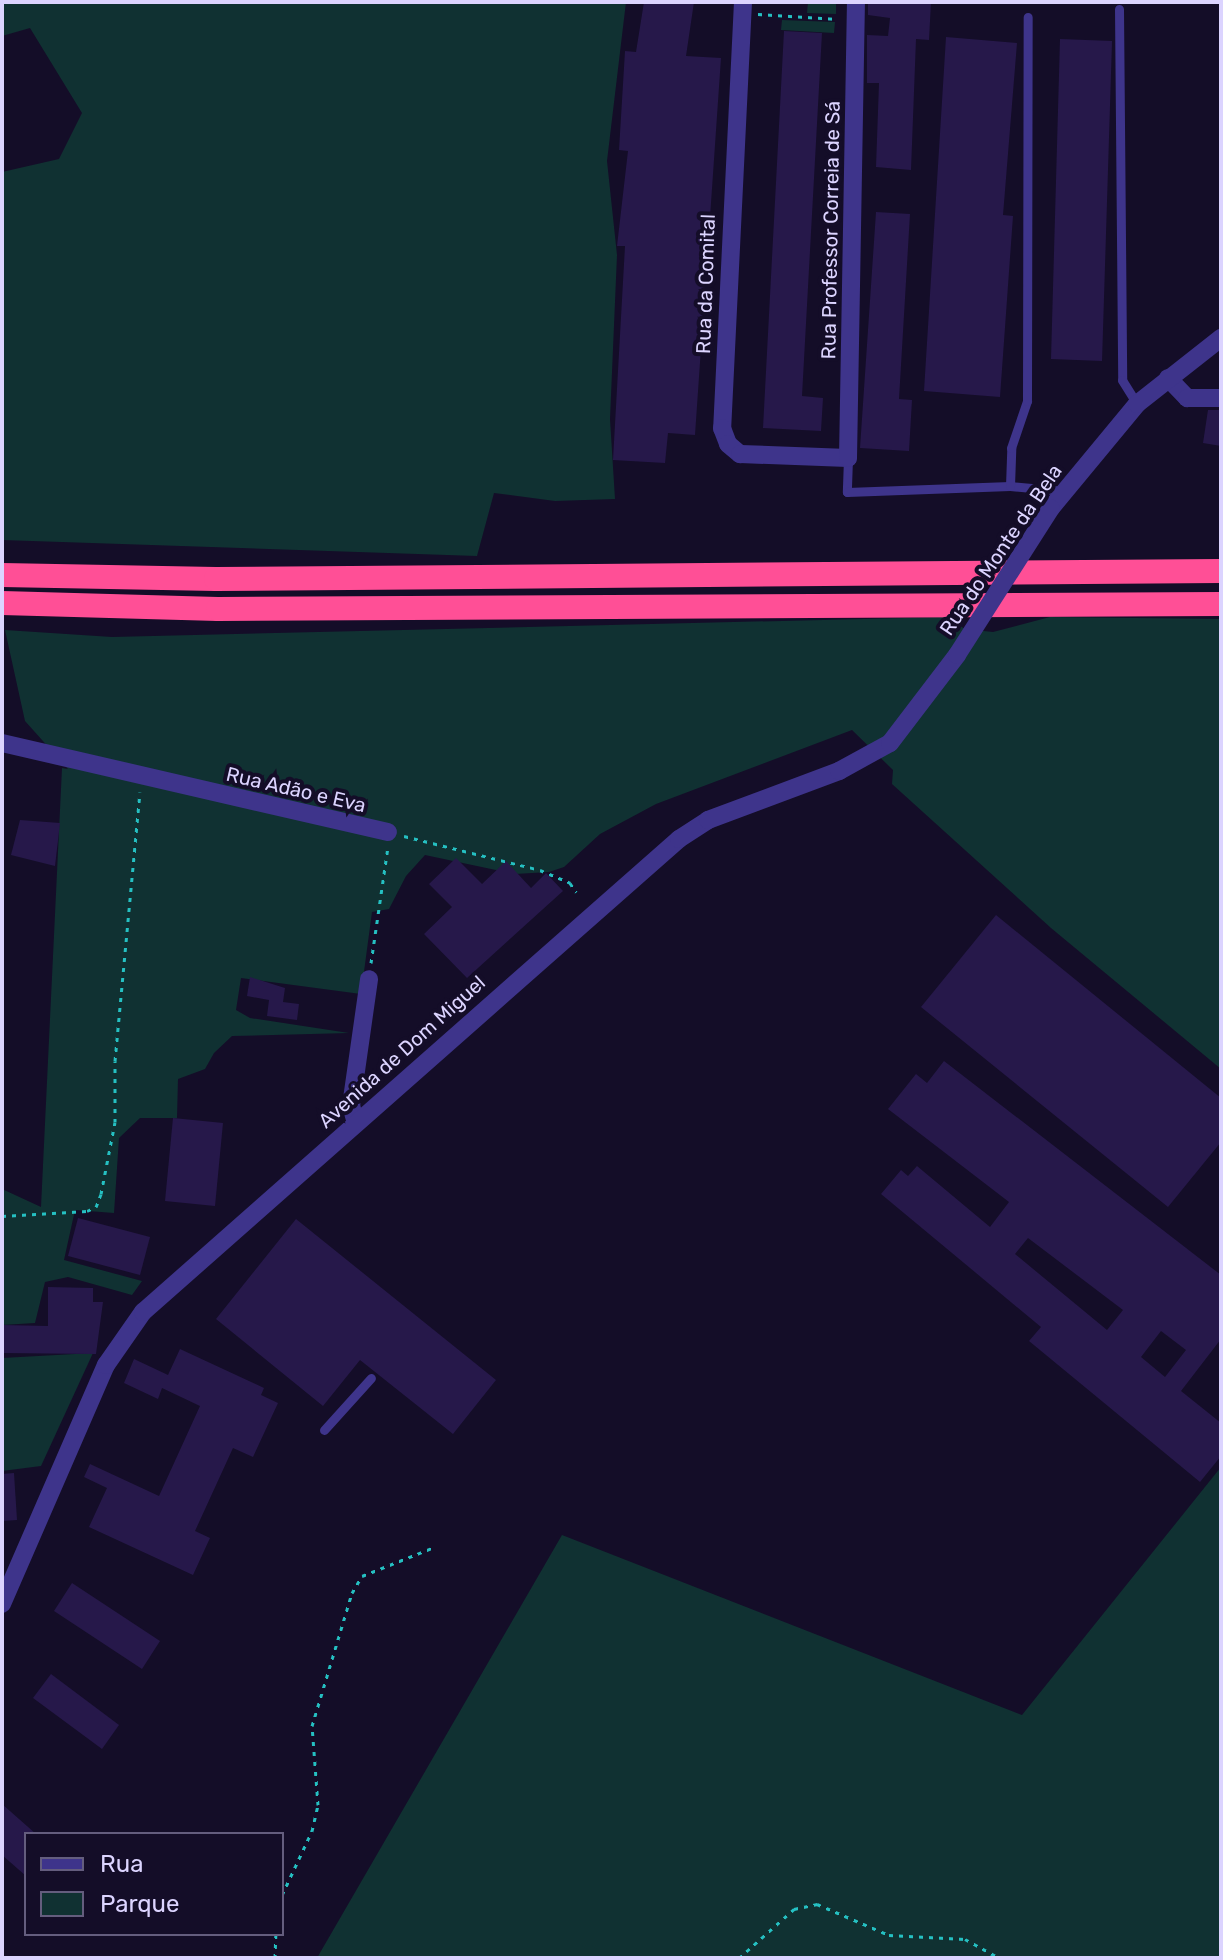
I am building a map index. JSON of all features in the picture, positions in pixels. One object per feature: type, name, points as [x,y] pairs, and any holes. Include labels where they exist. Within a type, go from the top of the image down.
[{"type":"highway","points":[[2,575],[216,579],[1221,571]]},
{"type":"highway","points":[[2,603],[218,609],[1221,604]]},
{"type":"street","name":"Rua da Comital","points":[[743,8],[722,428],[728,444],[740,454],[848,458]]},
{"type":"street","name":"Rua Professor Correia de Sá","points":[[848,458],[856,11]]},
{"type":"street","name":"Rua do Monte da Bela","points":[[957,655],[1064,491],[1137,404],[1221,338]]},
{"type":"street","points":[[1168,378],[1187,398],[1221,398]]},
{"type":"street","name":"Avenida de Dom Miguel","points":[[2,1604],[106,1365],[143,1312],[679,839],[708,820],[839,771],[890,743],[957,655]]},
{"type":"street","name":"Rua Adão e Eva","points":[[2,743],[388,832]]},
{"type":"street","points":[[356,1123],[351,1106],[369,979]]},
{"type":"lane","points":[[1119,9],[1122,380],[1137,404]]},
{"type":"lane","points":[[1010,486],[1011,448],[1027,401],[1028,17]]},
{"type":"lane","points":[[848,458],[847,492],[1010,486],[1064,491]]},
{"type":"lane","points":[[324,1430],[371,1378]]},
{"type":"path","points":[[743,8],[856,11]]},
{"type":"path","points":[[2,1216],[87,1211],[96,1207],[101,1194],[115,1122],[115,1061],[141,777]]},
{"type":"path","points":[[388,832],[540,870],[570,883],[576,892]]},
{"type":"path","name":"Rua Adão e Eva","points":[[369,979],[388,832]]},
{"type":"path","points":[[284,1891],[312,1831],[318,1805],[312,1726],[352,1593],[362,1576],[432,1548]]},
{"type":"path","points":[[739,1958],[794,1909],[817,1904],[889,1935],[965,1939],[999,1958]]},
{"type":"path","points":[[275,1958],[276,1936]]},
{"type":"green space","points":[[2,2],[626,2],[607,161],[617,255],[610,419],[615,499],[555,501],[494,493],[477,556],[2,540],[2,172],[59,159],[82,113],[30,28],[2,36]]},
{"type":"green space","points":[[808,2],[836,2],[836,14],[807,13]]},
{"type":"green space","points":[[782,20],[835,22],[834,33],[781,30]]},
{"type":"green space","points":[[946,617],[965,629],[993,632],[1050,617],[1221,619],[1221,1069],[1051,928],[892,784],[893,770],[852,730],[656,804],[600,834],[564,867],[549,872],[515,874],[425,855],[406,876],[389,909],[372,912],[361,994],[241,978],[236,1010],[250,1018],[349,1033],[232,1036],[214,1053],[205,1069],[178,1079],[177,1118],[140,1118],[119,1138],[114,1213],[75,1210],[64,1260],[142,1281],[132,1295],[68,1277],[45,1282],[35,1323],[2,1325],[2,1189],[41,1207],[62,768],[68,769],[25,721],[5,630],[112,637]]},
{"type":"green space","points":[[93,1353],[41,1466],[2,1471],[2,1358]]},
{"type":"green space","points":[[1221,1467],[1221,1958],[317,1958],[562,1535],[1022,1715]]},
{"type":"building","points":[[644,2],[694,2],[686,56],[721,58],[695,435],[668,433],[665,463],[613,460],[625,246],[617,246],[628,151],[619,150],[625,51],[636,52]]},
{"type":"building","points":[[868,2],[931,2],[929,40],[916,39],[911,170],[876,167],[879,83],[867,83],[867,35],[888,36],[890,18],[868,15]]},
{"type":"building","points":[[784,31],[822,33],[802,396],[823,398],[821,431],[763,428]]},
{"type":"building","points":[[946,37],[1017,43],[1003,215],[1013,216],[1000,397],[924,391]]},
{"type":"building","points":[[1060,39],[1112,41],[1102,361],[1051,359]]},
{"type":"building","points":[[876,212],[910,214],[899,399],[912,400],[909,451],[860,448]]},
{"type":"building","points":[[1208,410],[1221,410],[1221,446],[1203,443]]},
{"type":"building","points":[[20,820],[60,823],[55,866],[11,855]]},
{"type":"building","points":[[456,858],[482,884],[506,861],[531,888],[546,873],[563,891],[467,978],[424,934],[452,907],[429,884]]},
{"type":"building","points":[[996,915],[1221,1098],[1221,1142],[1168,1207],[921,1007]]},
{"type":"building","points":[[250,977],[285,988],[283,1002],[299,1004],[297,1020],[267,1016],[269,1000],[247,996]]},
{"type":"building","points":[[944,1061],[1221,1275],[1221,1339],[1181,1391],[1221,1423],[1221,1456],[1200,1482],[1029,1341],[1041,1327],[881,1194],[901,1170],[908,1176],[917,1166],[990,1227],[1009,1202],[888,1109],[916,1074],[927,1083]],"holes":[[[1028,1238],[1123,1310],[1107,1330],[1015,1254]],[[1161,1331],[1186,1350],[1165,1377],[1141,1357]]]},
{"type":"building","points":[[173,1118],[223,1123],[215,1206],[165,1201]]},
{"type":"building","points":[[78,1218],[150,1237],[140,1275],[68,1256]]},
{"type":"building","points":[[296,1219],[496,1380],[453,1434],[360,1360],[323,1406],[216,1319]]},
{"type":"building","points":[[48,1287],[93,1288],[93,1302],[103,1302],[96,1354],[2,1353],[2,1325],[48,1326]]},
{"type":"building","points":[[180,1349],[264,1388],[261,1395],[278,1403],[253,1457],[233,1448],[195,1531],[210,1538],[193,1575],[89,1527],[107,1488],[84,1477],[90,1464],[159,1496],[200,1406],[162,1388],[158,1399],[124,1383],[134,1359],[168,1375]]},
{"type":"building","points":[[14,1473],[17,1520],[2,1521],[2,1474]]},
{"type":"building","points":[[72,1583],[160,1641],[142,1669],[54,1611]]},
{"type":"building","points":[[51,1674],[119,1725],[102,1749],[33,1698]]},
{"type":"building","points":[[2,1804],[34,1832],[24,1832],[24,1874],[2,1855]]}]
